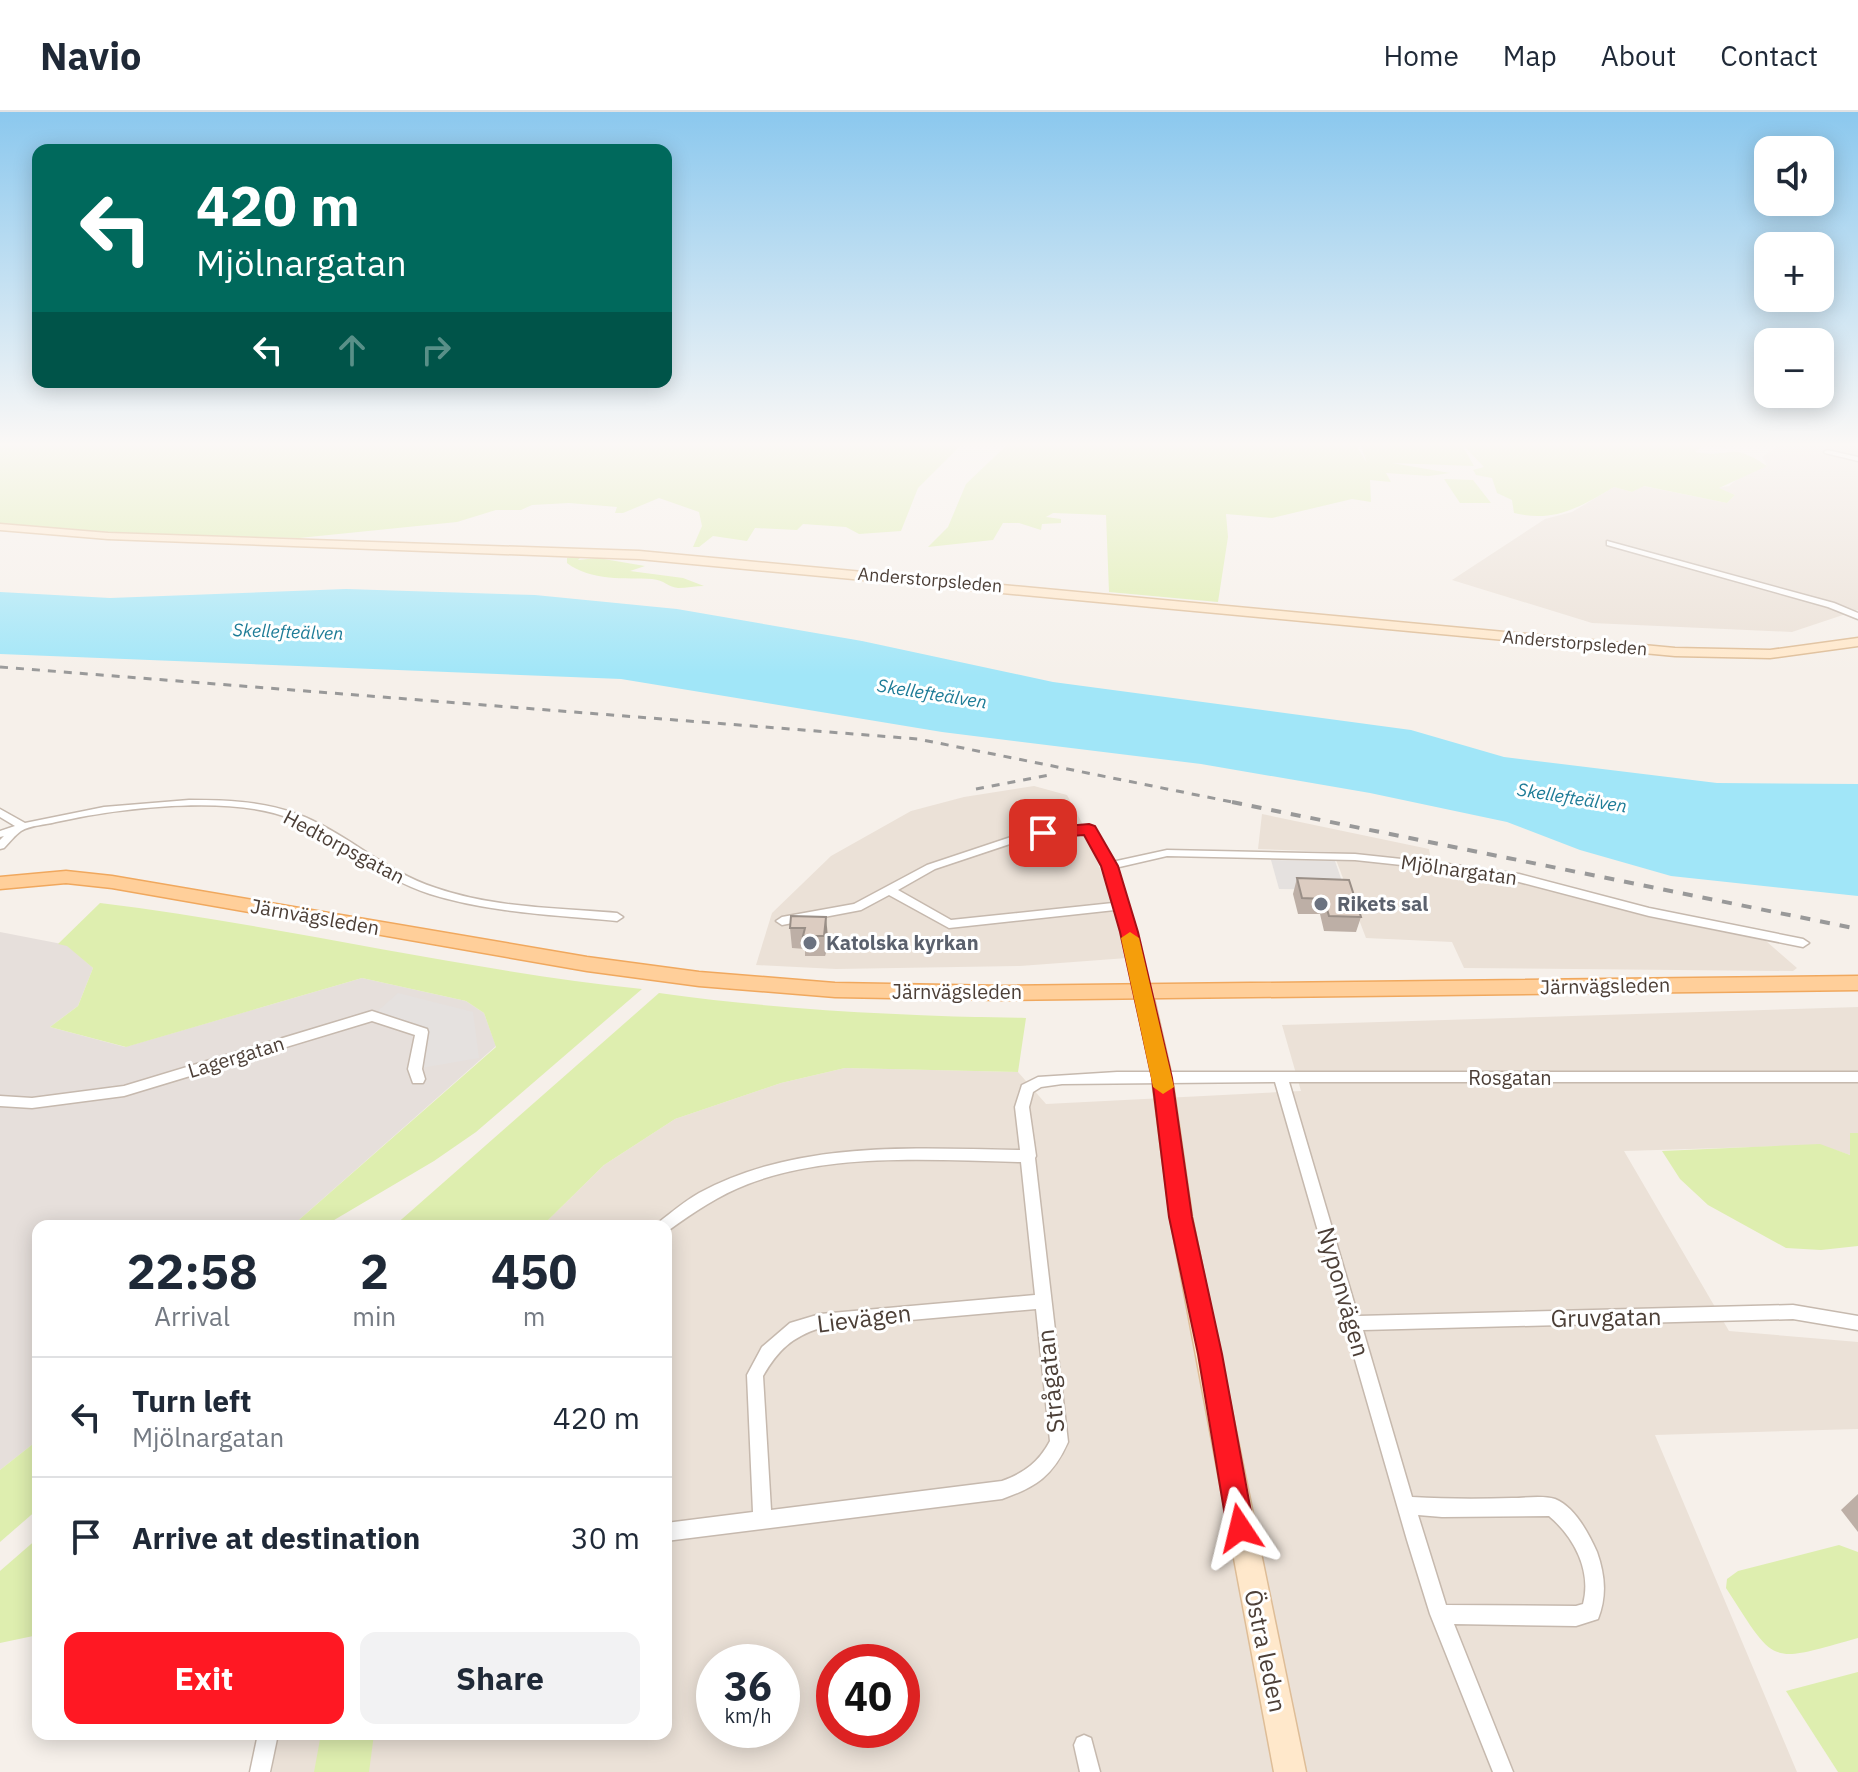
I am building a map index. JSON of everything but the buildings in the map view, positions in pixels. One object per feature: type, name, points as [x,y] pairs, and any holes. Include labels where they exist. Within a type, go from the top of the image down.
[{"type":"main road","name":"Anderstorpsleden","points":[[0,527],[108,536],[639,555],[1675,652],[1770,654],[1858,642]]},
{"type":"main road","name":"Järnvägsleden","points":[[0,865],[643,972],[883,992],[1858,983]]},
{"type":"main road","name":"Järnvägsleden","points":[[0,883],[66,877]]},
{"type":"main road","name":"Östra leden","points":[[1143,990],[1162,1078],[1181,1217],[1290,1772]]},
{"type":"street","points":[[1610,543],[1831,605],[1858,616]]},
{"type":"street","name":"Hedtorpsgatan","points":[[0,834],[22,826],[166,805],[266,809],[297,818],[396,876],[449,896],[617,917]]},
{"type":"street","points":[[0,812],[22,826],[0,846]]},
{"type":"street","name":"Östra leden","points":[[891,891],[931,867],[984,848],[1043,833],[1089,829],[1109,866],[1143,990]]},
{"type":"street","name":"Mjölnargatan","points":[[1109,866],[1180,853],[1355,857],[1448,867],[1519,878],[1649,912],[1803,943]]},
{"type":"street","points":[[782,921],[833,914],[891,891],[949,924],[1120,906]]},
{"type":"street","name":"Lagergatan","points":[[0,1101],[32,1103],[124,1091],[372,1016],[422,1032],[415,1069],[418,1079]]},
{"type":"street","name":"Rosgatan","points":[[1162,1078],[1858,1077]]},
{"type":"street","name":"Strågatan","points":[[672,1531],[1002,1490],[1038,1475],[1050,1463],[1059,1442],[1022,1107],[1027,1089],[1038,1082],[1162,1078]]},
{"type":"street","name":"Nyponvägen","points":[[1281,1078],[1405,1505],[1440,1614],[1503,1772]]},
{"type":"street","points":[[672,1221],[727,1185],[781,1166],[862,1158],[1029,1156]]},
{"type":"street","name":"Lievägen","points":[[762,1519],[755,1375],[768,1352],[796,1328],[820,1321],[1043,1301]]},
{"type":"street","name":"Gruvgatan","points":[[1353,1323],[1793,1312],[1858,1323]]},
{"type":"street","points":[[1405,1505],[1442,1508],[1552,1507],[1576,1530],[1594,1576],[1596,1599],[1591,1612],[1576,1616],[1440,1614]]},
{"type":"street","points":[[260,1772],[267,1740]]},
{"type":"street","points":[[1084,1745],[1090,1772]]},
{"type":"shaded area","points":[[1544,519],[1858,519],[1858,610],[1792,632],[1592,623],[1452,580]]},
{"type":"shaded area","points":[[1034,786],[1067,795],[1082,823],[1113,902],[1127,958],[1020,966],[836,969],[756,965],[772,913],[831,856],[911,811],[964,797]]},
{"type":"shaded area","points":[[1262,814],[1429,849],[1433,871],[1516,882],[1652,918],[1766,941],[1797,968],[1793,971],[1464,968],[1452,942],[1366,938],[1333,852],[1258,849]]},
{"type":"shaded area","points":[[1271,860],[1335,861],[1345,890],[1279,889]]},
{"type":"shaded area","points":[[0,932],[67,945],[93,968],[78,1006],[50,1027],[125,1047],[362,978],[466,1001],[484,1013],[496,1046],[299,1220],[32,1220],[32,1445],[0,1470]]},
{"type":"shaded area","points":[[398,993],[473,1012],[479,1058],[415,1069],[422,1032],[372,1016]]},
{"type":"shaded area","points":[[1858,1007],[1858,1133],[1850,1134],[1850,1155],[1820,1145],[1624,1151],[1729,1331],[1858,1342],[1858,1429],[1655,1435],[1797,1772],[272,1772],[275,1740],[672,1740],[672,1220],[548,1220],[604,1165],[675,1119],[781,1083],[845,1068],[1018,1072],[1046,1104],[1301,1091],[1282,1025]]},
{"type":"green space","points":[[0,519],[465,519],[299,538],[114,534],[0,523]]},
{"type":"green space","points":[[701,519],[906,519],[901,531],[859,534],[846,527],[803,524],[797,530],[755,528],[747,541],[713,536],[699,547],[693,547],[702,526]]},
{"type":"green space","points":[[951,519],[1061,519],[1061,523],[1042,524],[1041,530],[1019,523],[1003,523],[993,540],[928,547],[948,527]]},
{"type":"green space","points":[[1106,519],[1226,519],[1228,537],[1218,602],[1109,592]]},
{"type":"green space","points":[[567,558],[645,566],[630,571],[683,578],[704,586],[678,588],[656,580],[597,576],[567,563]]},
{"type":"green space","points":[[100,903],[235,923],[506,971],[642,989],[476,1132],[434,1161],[334,1220],[299,1220],[496,1047],[484,1013],[466,1001],[362,978],[126,1047],[50,1027],[78,1006],[93,968],[67,946],[58,944]]},
{"type":"green space","points":[[659,993],[842,1011],[1026,1018],[1018,1072],[845,1068],[781,1083],[675,1119],[604,1165],[548,1220],[401,1220]]},
{"type":"green space","points":[[1850,1133],[1858,1133],[1858,1246],[1821,1250],[1786,1248],[1708,1205],[1680,1179],[1662,1151],[1820,1144],[1850,1155]]},
{"type":"green space","points":[[32,1445],[32,1514],[0,1542],[0,1470]]},
{"type":"green space","points":[[32,1543],[32,1636],[0,1643],[0,1571]]},
{"type":"green space","points":[[1839,1545],[1858,1552],[1858,1638],[1790,1654],[1777,1652],[1766,1645],[1726,1588],[1727,1579],[1738,1571]]},
{"type":"green space","points":[[1858,1672],[1858,1772],[1838,1772],[1786,1691]]},
{"type":"green space","points":[[320,1740],[373,1740],[369,1772],[314,1772]]},
{"type":"water","name":"Skellefteälven","points":[[346,589],[535,595],[677,609],[862,641],[1053,682],[1411,730],[1504,757],[1717,783],[1858,784],[1858,896],[1671,876],[1580,850],[1507,822],[1370,793],[1201,764],[942,732],[621,679],[0,654],[0,592],[110,598]]},
{"type":"railway","points":[[0,667],[918,739],[1242,804]]},
{"type":"railway","points":[[976,789],[1049,775]]},
{"type":"railway","points":[[1232,802],[1858,929]]},
{"type":"slow traffic","points":[[1130,938],[1163,1087]]},
{"type":"place","name":"Rikets sal","points":[[1321,904]]},
{"type":"place","name":"Katolska kyrkan","points":[[810,943]]},
{"type":"route","points":[[1043,833],[1089,829],[1109,866],[1129,932],[1162,1078],[1181,1217],[1210,1354],[1240,1528]]}]
